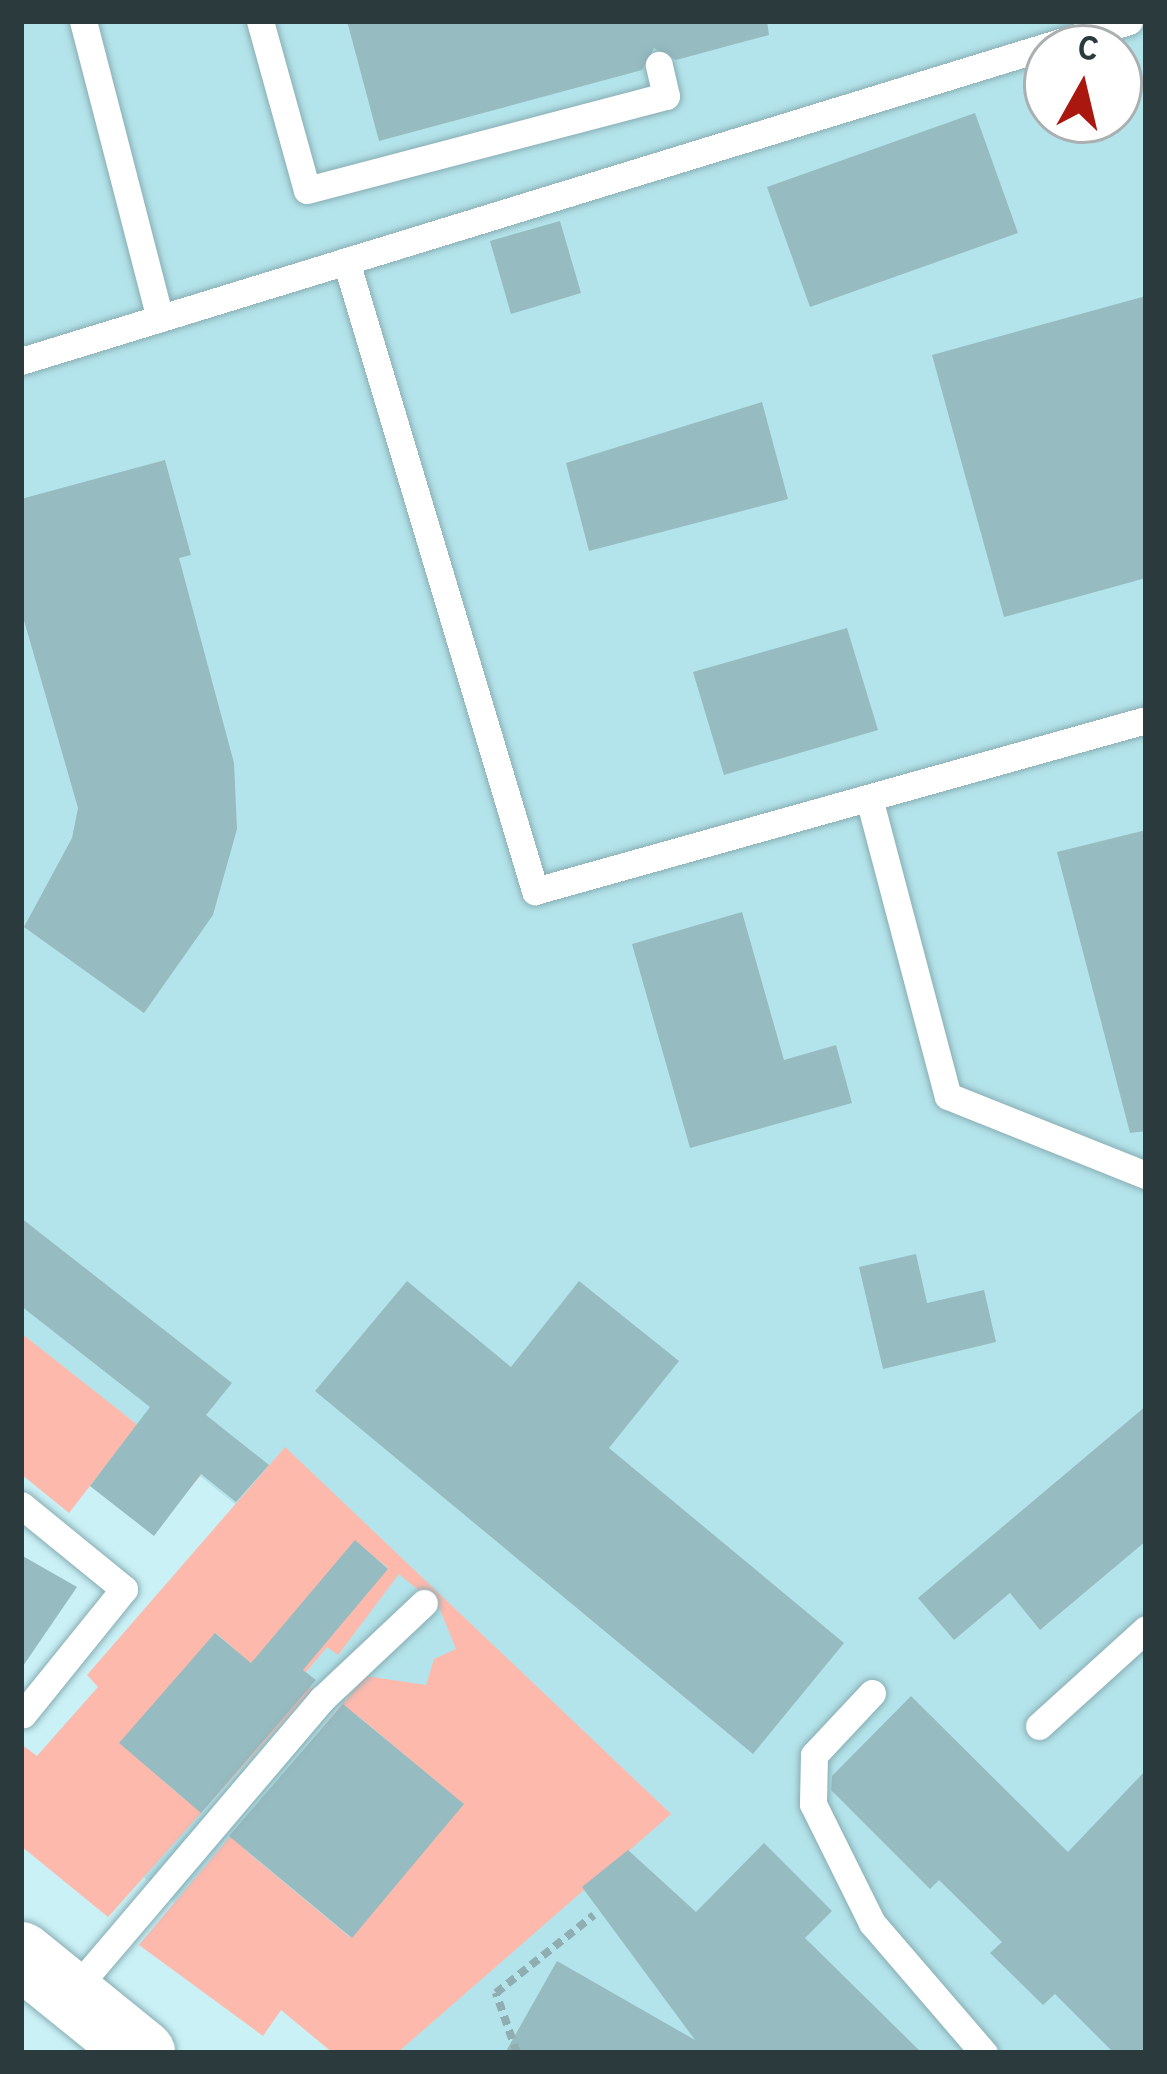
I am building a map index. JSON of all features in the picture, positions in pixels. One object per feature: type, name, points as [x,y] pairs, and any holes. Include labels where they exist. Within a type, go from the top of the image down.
[{"type":"main road","points":[[46,1975],[142,2053]]},
{"type":"lane","points":[[83,21],[160,319]]},
{"type":"lane","points":[[260,21],[307,190],[666,96],[659,65]]},
{"type":"lane","points":[[21,361],[1129,21]]},
{"type":"lane","points":[[346,261],[535,891],[1146,720]]},
{"type":"lane","points":[[869,798],[948,1096],[1146,1175]]},
{"type":"lane","points":[[21,1505],[124,1589],[23,1714]]},
{"type":"lane","points":[[46,1975],[424,1603]]},
{"type":"lane","points":[[1039,1726],[1146,1629]]},
{"type":"lane","points":[[872,1693],[814,1755],[813,1804],[872,1923],[984,2053]]},
{"type":"path","points":[[517,2053],[496,1993],[594,1915]]},
{"type":"shaded area","points":[[21,21],[1146,21],[1146,2053],[353,2053],[21,1774],[250,1516],[21,1333]]},
{"type":"shaded area","points":[[21,1333],[201,1475],[188,1491],[124,1442],[69,1513],[21,1474]]},
{"type":"shaded area","points":[[285,1447],[671,1814],[397,2053],[333,2053],[281,2010],[263,2036],[139,1945],[254,1808],[245,1850],[351,1938],[463,1804],[357,1715],[285,1801],[277,1781],[366,1676],[426,1685],[434,1659],[456,1649],[439,1607],[399,1574],[338,1655],[327,1647],[301,1678],[312,1689],[108,1917],[21,1846],[21,1744],[37,1756],[98,1687],[87,1675]],"holes":[[[355,1541],[388,1568],[322,1647]],[[216,1633],[279,1688],[183,1798],[120,1743]]]},
{"type":"building","points":[[347,21],[767,21],[769,35],[676,60],[654,48],[642,70],[379,141]]},
{"type":"building","points":[[975,113],[1018,233],[810,307],[767,187]]},
{"type":"building","points":[[560,221],[581,293],[511,314],[490,241]]},
{"type":"building","points":[[1146,296],[1146,578],[1004,617],[932,355]]},
{"type":"building","points":[[762,402],[788,499],[589,551],[566,463]]},
{"type":"building","points":[[165,460],[191,555],[179,558],[234,763],[237,829],[213,915],[144,1013],[24,927],[72,838],[78,808],[21,610],[21,499]]},
{"type":"building","points":[[847,628],[878,730],[724,775],[693,672]]},
{"type":"building","points":[[1146,830],[1146,1131],[1130,1133],[1057,852]]},
{"type":"building","points":[[742,912],[784,1060],[836,1045],[852,1103],[690,1148],[632,944]]},
{"type":"building","points":[[21,1218],[232,1383],[206,1415],[269,1465],[236,1502],[201,1474],[154,1536],[90,1486],[150,1407],[21,1306]]},
{"type":"building","points":[[916,1254],[927,1303],[984,1290],[996,1342],[883,1369],[859,1267]]},
{"type":"building","points":[[407,1281],[511,1367],[579,1281],[679,1361],[609,1448],[844,1643],[753,1754],[315,1391]]},
{"type":"building","points":[[1146,1406],[1146,1541],[1040,1630],[1010,1593],[954,1640],[918,1598]]},
{"type":"building","points":[[355,1540],[388,1569],[303,1670],[316,1680],[201,1813],[119,1743],[215,1633],[251,1663]]},
{"type":"building","points":[[21,1555],[77,1587],[21,1669]]},
{"type":"building","points":[[911,1696],[1068,1852],[1146,1770],[1146,2053],[1114,2053],[1055,1994],[1043,2005],[990,1953],[1002,1942],[939,1880],[930,1889],[831,1790],[832,1776]]},
{"type":"building","points":[[343,1704],[464,1804],[352,1938],[229,1836]]},
{"type":"building","points":[[764,1843],[832,1911],[805,1938],[922,2053],[505,2053],[557,1961],[695,2040],[582,1887],[628,1850],[696,1912]]}]
